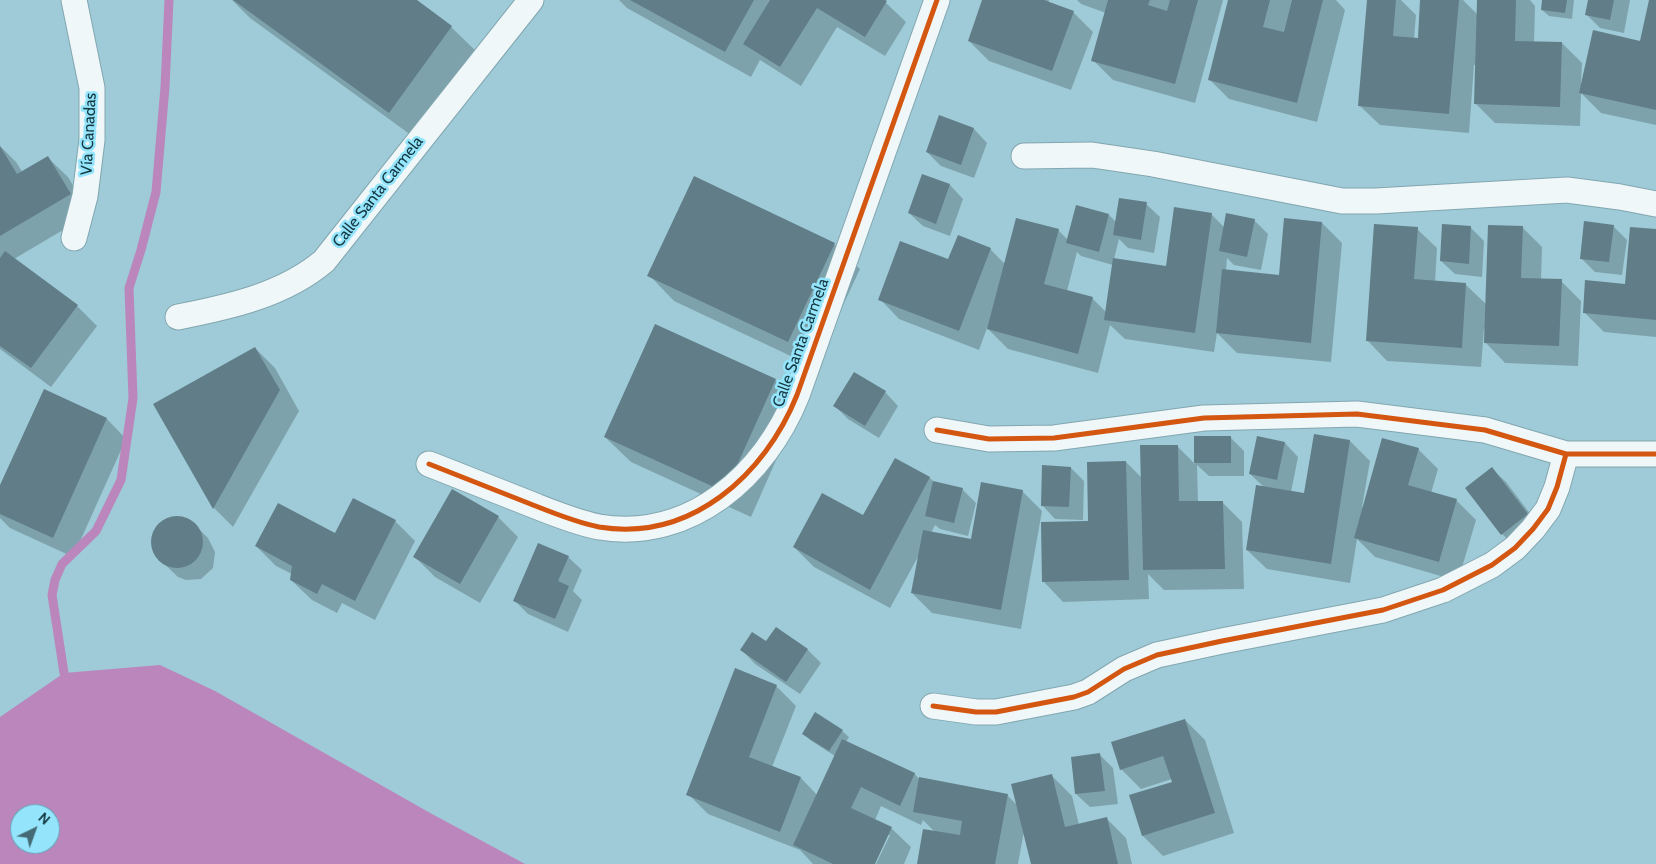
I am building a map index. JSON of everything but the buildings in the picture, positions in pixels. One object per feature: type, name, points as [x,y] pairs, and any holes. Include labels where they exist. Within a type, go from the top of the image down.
[{"type":"street","name":"Vía Canadas","points":[[74,0],[92,88],[92,140],[85,196],[74,238]]},
{"type":"street","name":"Calle Santa Carmela","points":[[178,316],[229,306],[289,285],[324,261],[532,0]]},
{"type":"street","name":"Calle Santa Carmela","points":[[429,464],[577,522],[615,529],[645,528],[678,518],[714,501],[746,476],[776,438],[797,395],[937,0]]},
{"type":"street","points":[[1024,156],[1092,155],[1200,172],[1342,201],[1376,201],[1567,190],[1656,204]]},
{"type":"street","points":[[937,430],[989,439],[1054,438],[1204,418],[1357,414],[1485,430],[1566,454],[1656,454]]},
{"type":"street","points":[[933,706],[976,712],[996,712],[1074,697],[1088,692],[1124,669],[1157,655],[1222,640],[1384,610],[1443,590],[1492,565],[1515,548],[1527,536],[1548,509],[1566,454]]},
{"type":"shaded area","points":[[160,665],[215,691],[432,814],[525,864],[0,864],[0,717],[64,673]]},
{"type":"waterway","points":[[64,673],[52,595],[55,580],[62,564],[96,531],[121,480],[133,398],[129,288],[156,192],[165,87],[169,0]]},
{"type":"cycle path","points":[[429,464],[572,520],[599,527],[633,529],[664,524],[694,513],[720,497],[745,476],[766,451],[783,424],[797,395],[937,0]]},
{"type":"cycle path","points":[[937,430],[989,439],[1054,438],[1204,418],[1357,414],[1485,430],[1566,454],[1656,454]]},
{"type":"cycle path","points":[[933,706],[976,712],[996,712],[1074,697],[1088,692],[1124,669],[1157,655],[1383,610],[1443,590],[1492,565],[1515,548],[1533,529],[1548,509],[1557,487],[1566,454]]}]
